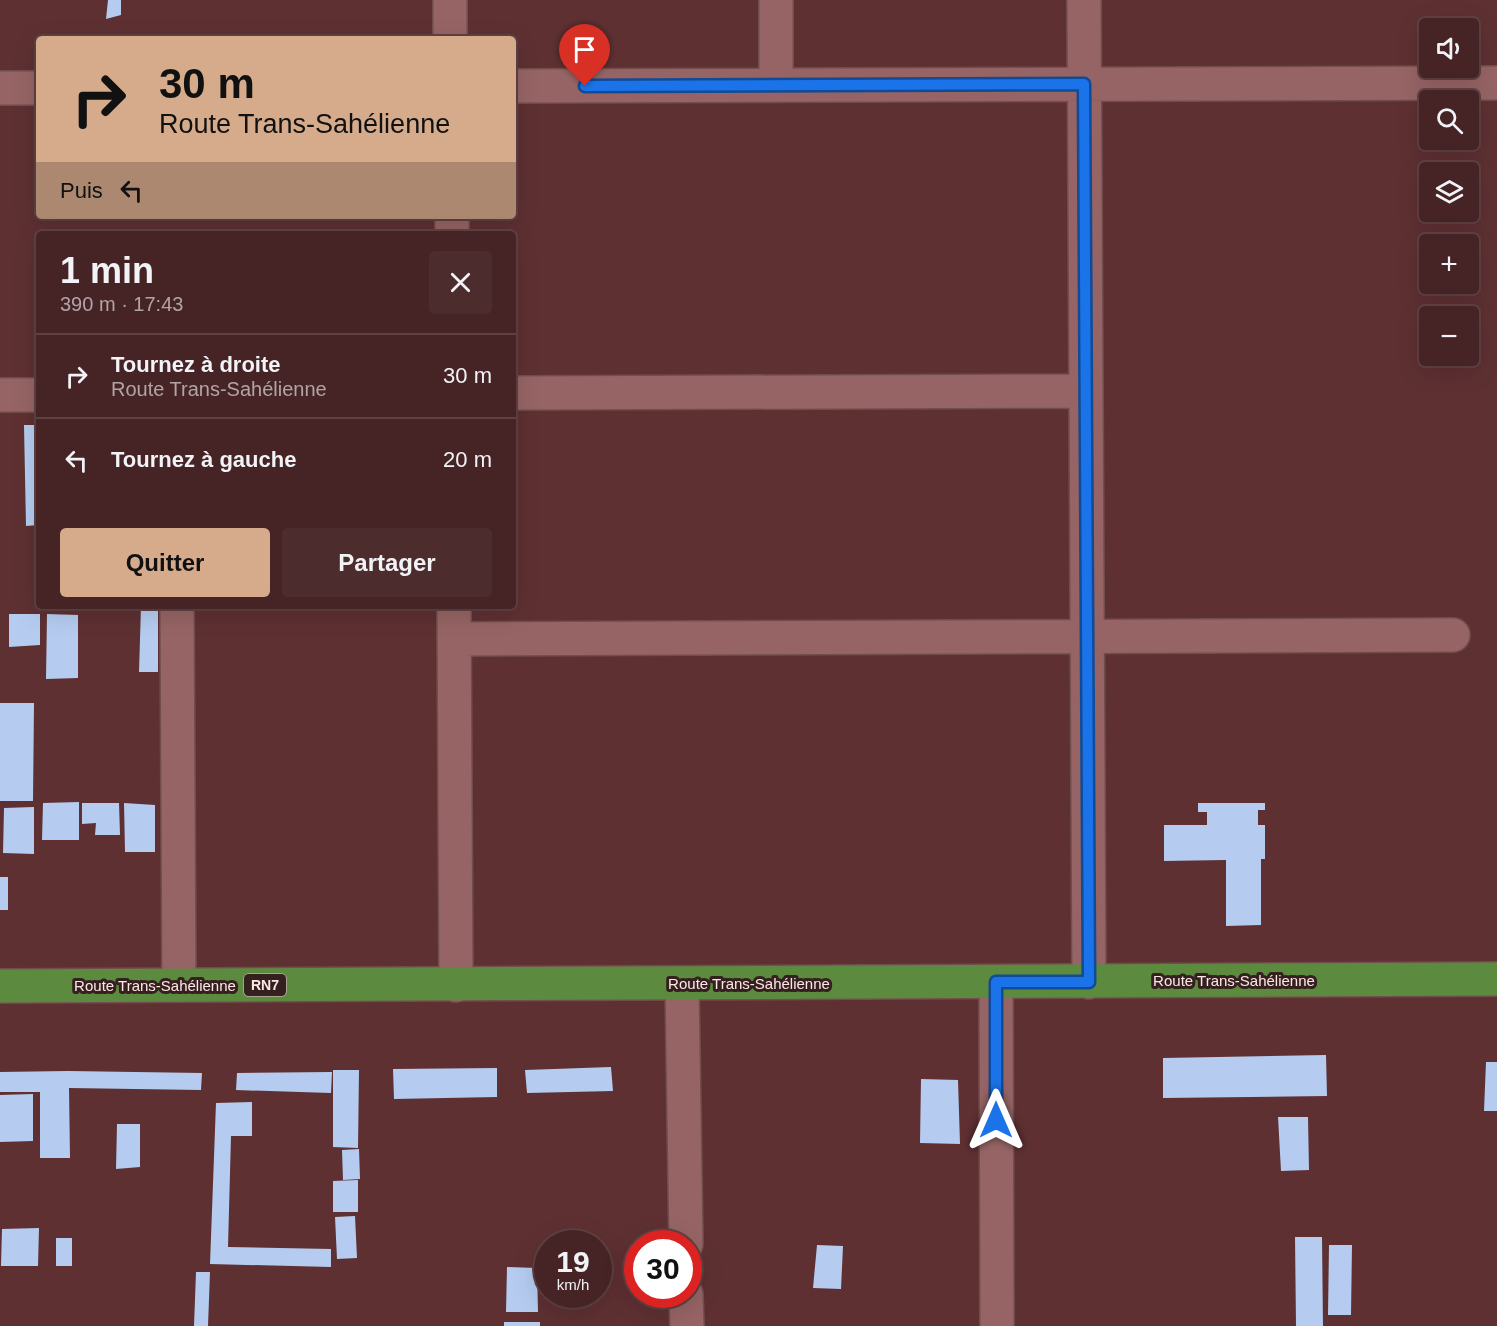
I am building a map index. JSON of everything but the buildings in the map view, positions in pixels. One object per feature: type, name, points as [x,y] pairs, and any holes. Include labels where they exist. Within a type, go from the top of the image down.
[{"type":"highway","name":"Route Trans-Sahélienne","points":[[0,986],[1497,979]]},
{"type":"street","points":[[450,0],[450,36]]},
{"type":"street","points":[[776,0],[776,85]]},
{"type":"street","points":[[1084,0],[1089,982]]},
{"type":"street","points":[[516,86],[1497,83]]},
{"type":"street","points":[[0,88],[36,88]]},
{"type":"street","points":[[516,393],[1086,391]]},
{"type":"street","points":[[0,395],[36,395]]},
{"type":"street","points":[[177,609],[179,986]]},
{"type":"street","points":[[454,609],[456,985]]},
{"type":"street","points":[[454,639],[1453,635]]},
{"type":"street","points":[[996,982],[997,1326]]},
{"type":"street","points":[[682,984],[686,1230]]},
{"type":"street","points":[[686,1308],[687,1326]]},
{"type":"route","points":[[585,86],[1084,84],[1089,982],[996,982],[996,1120]]}]
